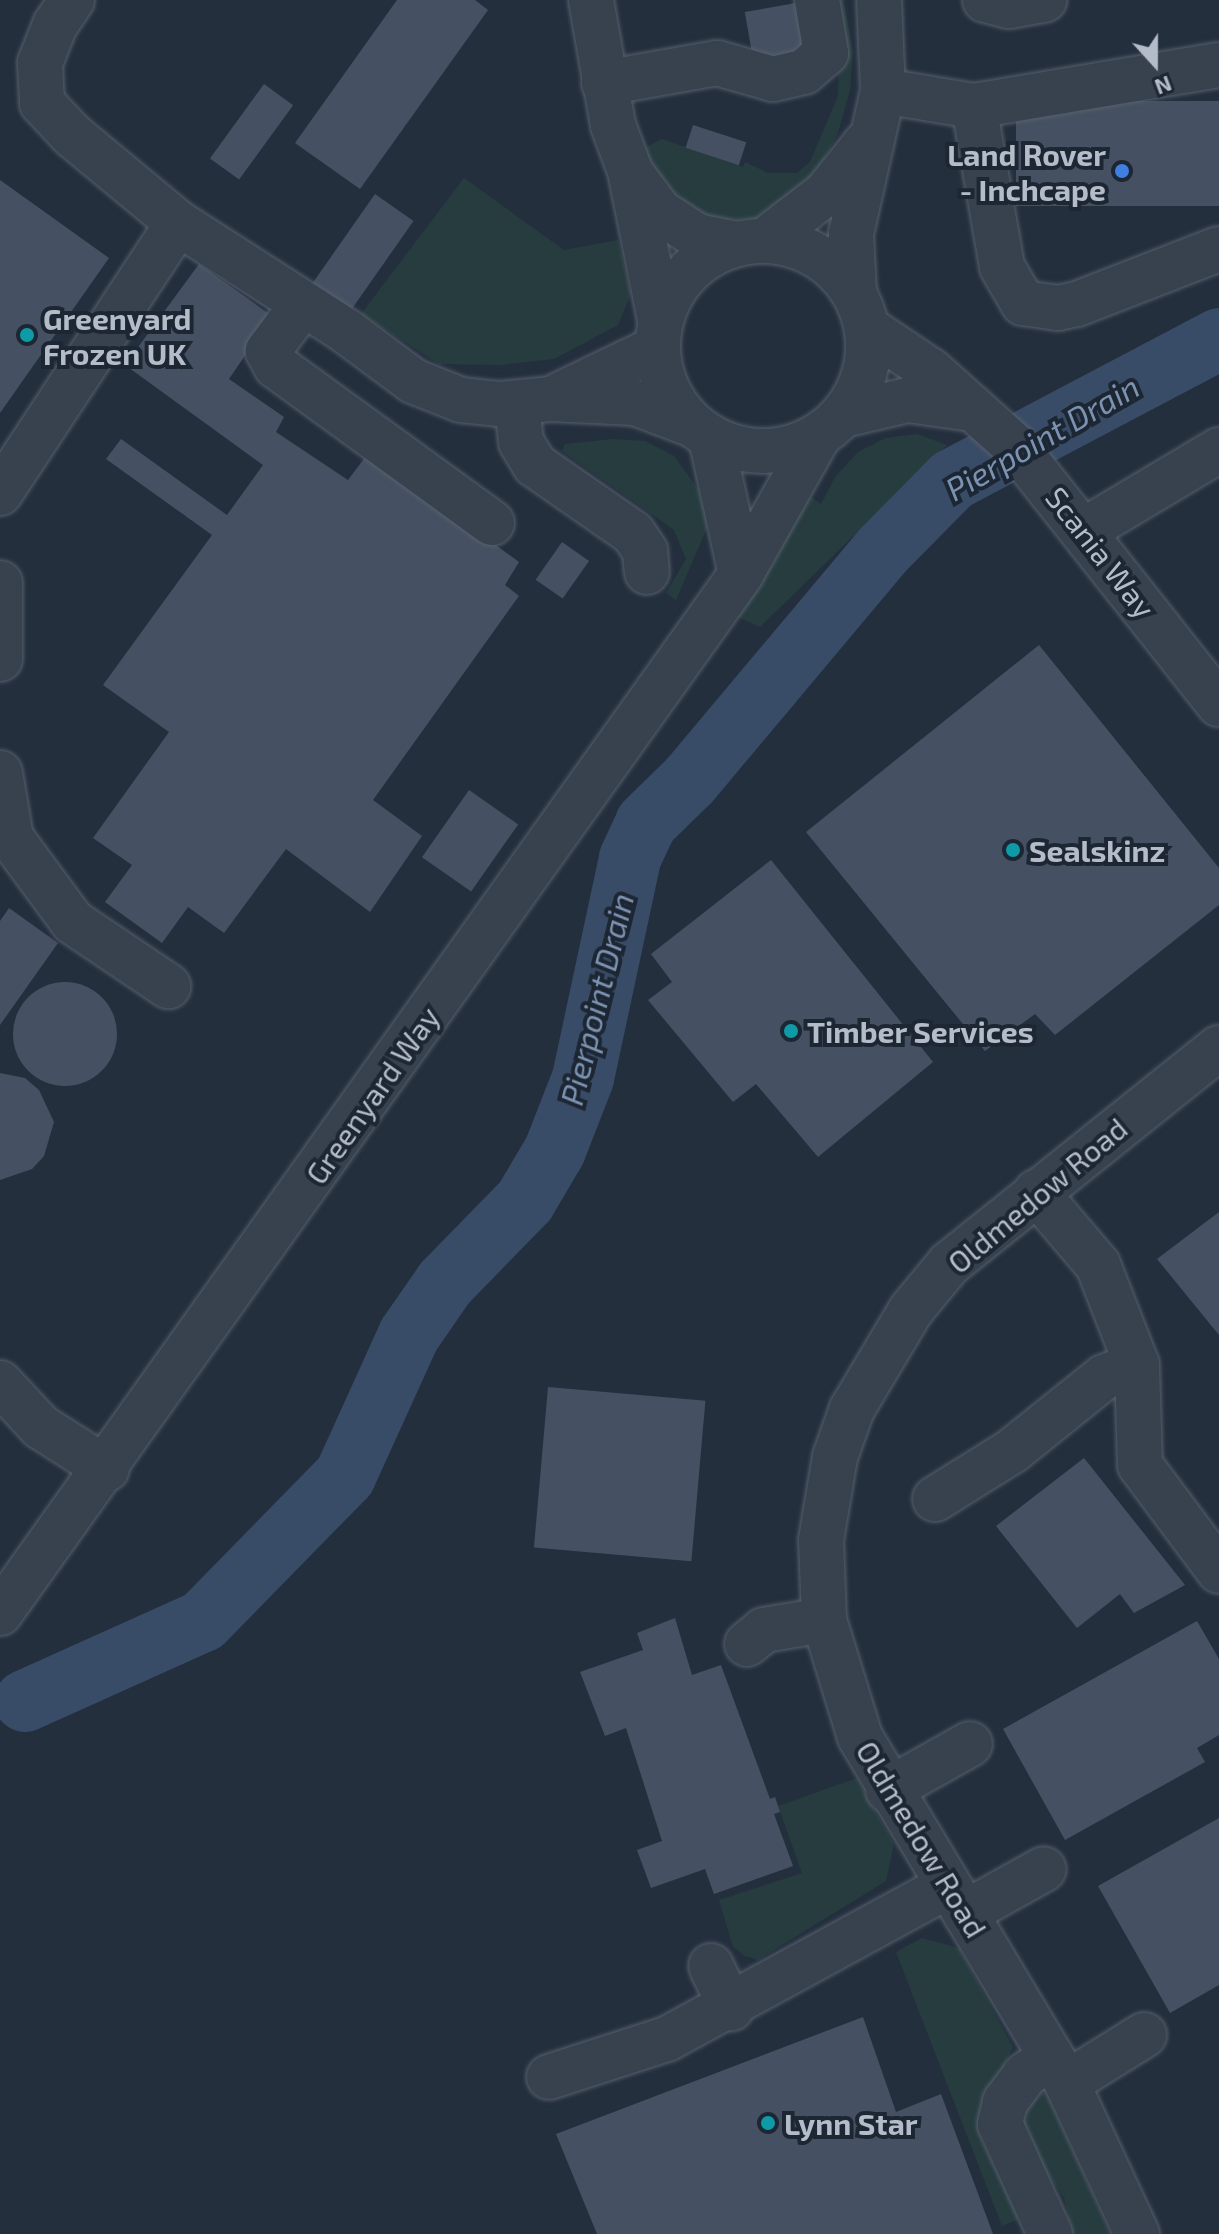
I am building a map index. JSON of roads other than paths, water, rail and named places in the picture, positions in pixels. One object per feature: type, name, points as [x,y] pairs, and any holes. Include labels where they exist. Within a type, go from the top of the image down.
[{"type":"street","points":[[72,0],[55,25],[40,63],[42,103],[72,135],[178,223],[303,304],[413,381],[461,400],[635,403],[738,449],[766,451],[831,425],[908,400],[973,409]]},
{"type":"street","points":[[591,0],[604,83],[630,171],[658,334],[661,376],[701,431],[741,574]]},
{"type":"street","points":[[604,83],[717,63],[773,79],[804,72],[826,53],[817,0]]},
{"type":"street","points":[[985,0],[1009,6],[1044,0]]},
{"type":"street","points":[[831,425],[859,389],[868,359],[851,234],[883,91],[884,1]]},
{"type":"street","points":[[883,91],[974,106],[1219,65]]},
{"type":"street","points":[[974,106],[1002,267],[1023,303],[1058,308],[1077,304],[1219,249]]},
{"type":"street","points":[[647,572],[645,551],[633,533],[535,465],[521,442],[534,402],[658,334],[670,294],[692,268],[751,242],[826,193],[872,135]]},
{"type":"street","name":"Scania Way","points":[[630,171],[660,212],[697,236],[808,250],[830,264],[860,310],[1015,446],[1085,530],[1219,704]]},
{"type":"street","points":[[0,493],[178,223]]},
{"type":"street","points":[[303,304],[268,351],[276,366],[492,523]]},
{"type":"street","name":"Greenyard Way","points":[[0,1613],[107,1469],[741,574],[831,425]]},
{"type":"street","points":[[1085,530],[1219,450]]},
{"type":"street","points":[[0,583],[0,659]]},
{"type":"street","points":[[0,773],[11,838],[73,922],[168,986]]},
{"type":"street","name":"Oldmedow Road","points":[[1137,2234],[1059,2070],[888,1790],[860,1737],[824,1620],[821,1540],[826,1496],[852,1409],[883,1350],[949,1264],[1219,1048]]},
{"type":"street","points":[[1036,1192],[1098,1265],[1137,1365],[1140,1465],[1219,1571]]},
{"type":"street","points":[[935,1499],[1012,1451],[1104,1377],[1137,1365]]},
{"type":"street","points":[[0,1383],[41,1427],[107,1469]]},
{"type":"street","points":[[747,1644],[764,1630],[824,1620]]},
{"type":"street","points":[[888,1790],[970,1744]]},
{"type":"street","points":[[549,2077],[667,2039],[957,1900],[1044,1869]]},
{"type":"street","points":[[711,1966],[731,2008]]},
{"type":"street","points":[[1050,2234],[1000,2124],[1005,2102],[1018,2084],[1144,2035]]},
{"type":"waterway","name":"Pierpoint Drain","points":[[25,1701],[203,1621],[345,1476],[409,1335],[445,1283],[525,1201],[555,1150],[583,1078],[630,858],[646,823],[690,780],[884,549],[952,480],[1219,339]]},
{"type":"place","name":"Land Rover - Inchcape","points":[[1122,171]]},
{"type":"place","name":"Greenyard Frozen UK","points":[[27,335]]},
{"type":"place","name":"Sealskinz","points":[[1013,850]]},
{"type":"place","name":"Timber Services","points":[[791,1031]]},
{"type":"place","name":"Lynn Star","points":[[768,2123]]}]
